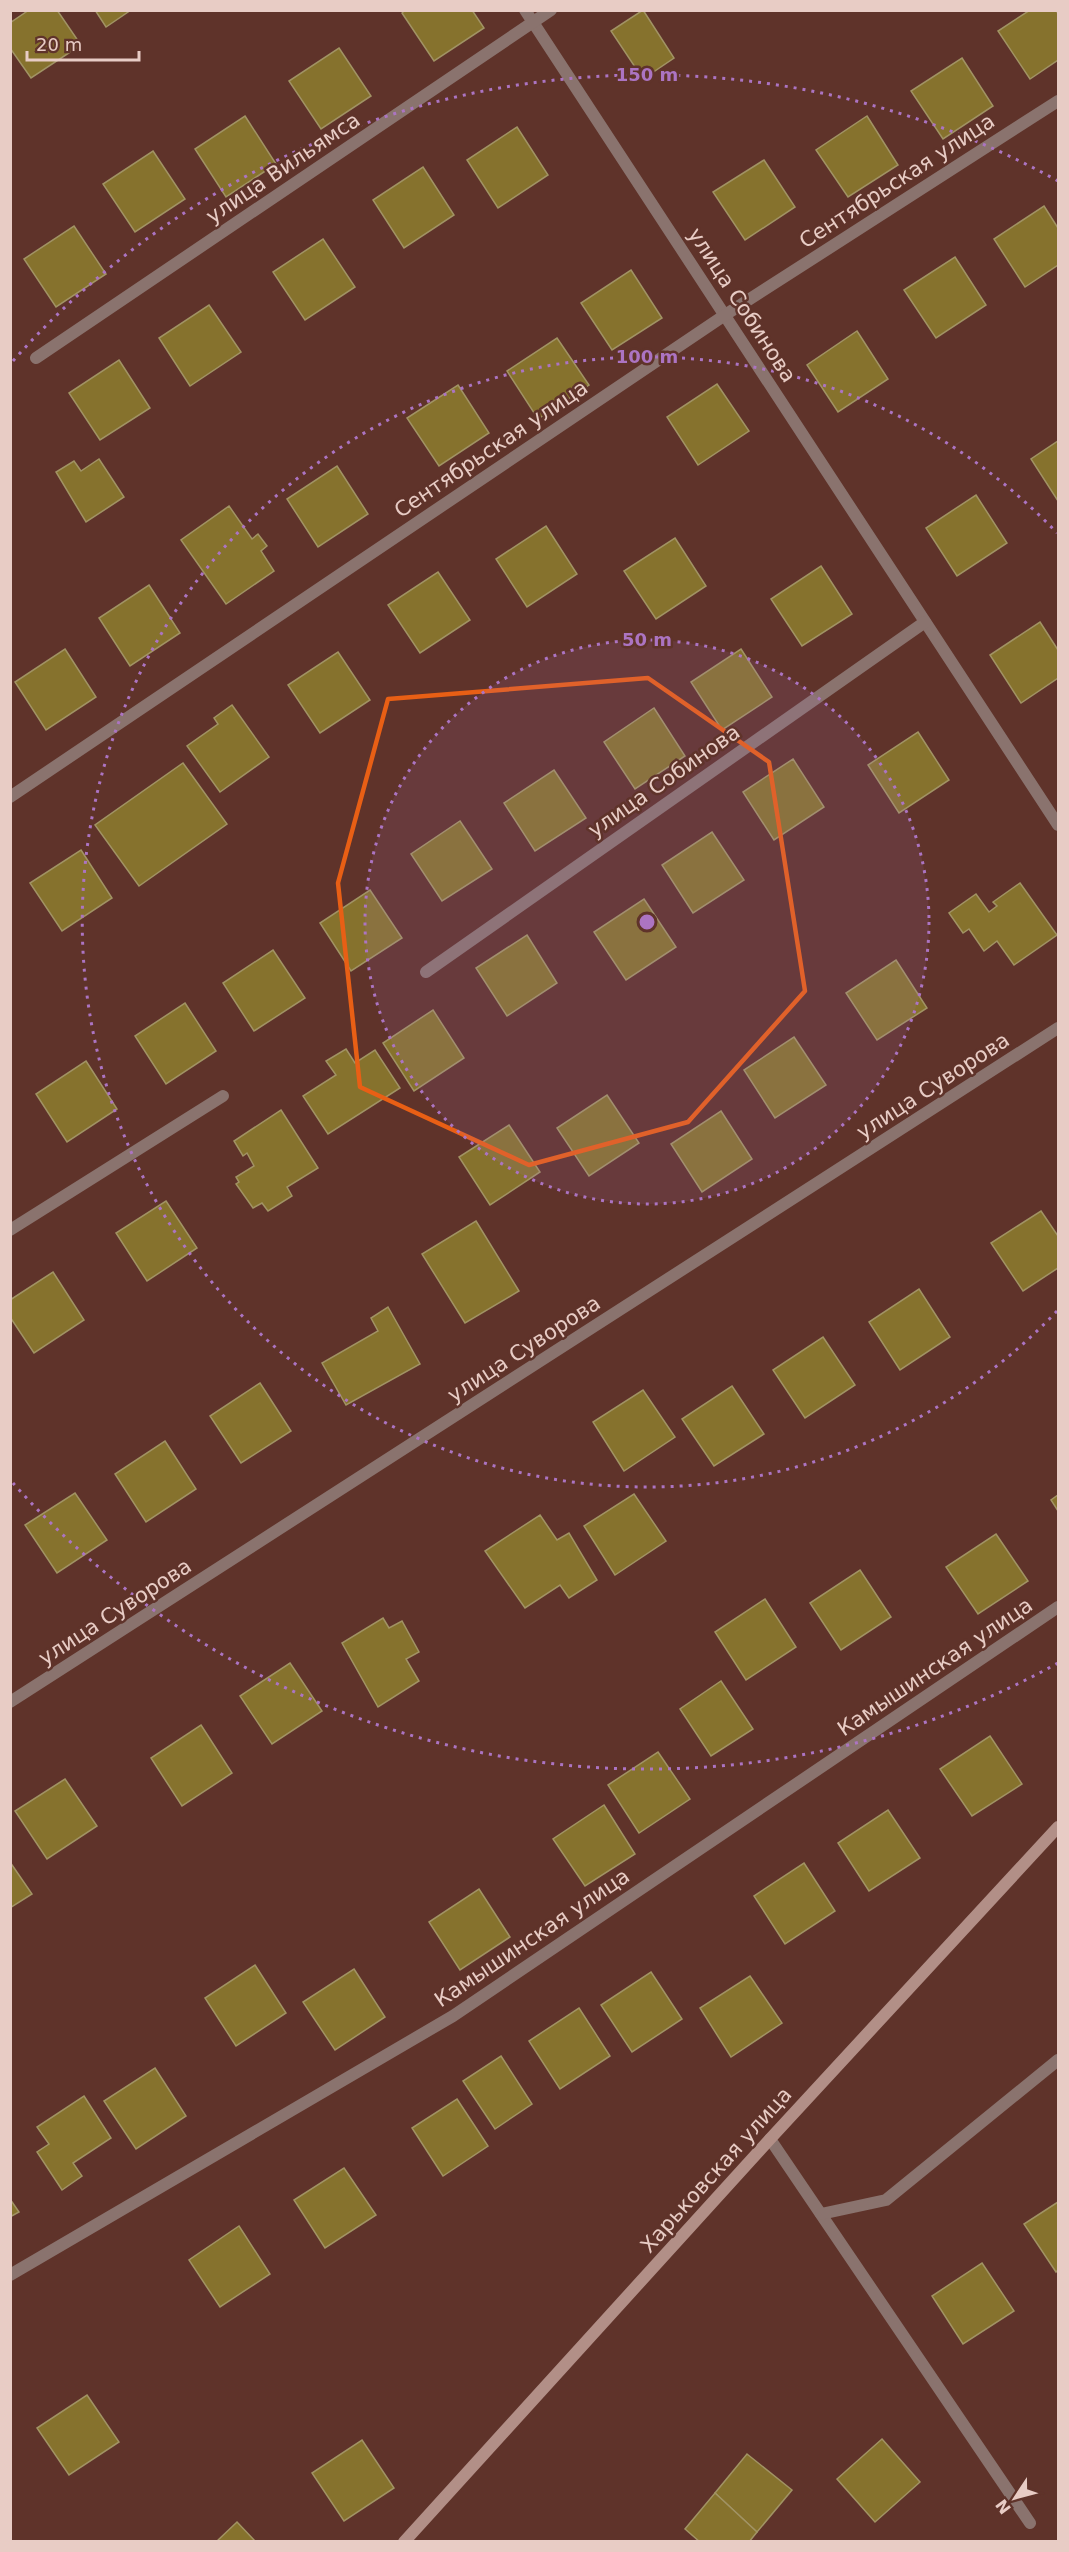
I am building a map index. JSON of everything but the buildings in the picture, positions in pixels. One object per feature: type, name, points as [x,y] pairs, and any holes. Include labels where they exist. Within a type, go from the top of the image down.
[{"type":"street","name":"улица Собинова","points":[[525,10],[1059,825]]},
{"type":"street","name":"улица Вильямса","points":[[36,358],[551,10]]},
{"type":"street","name":"Сентябрьская улица","points":[[10,797],[725,315],[1059,101]]},
{"type":"street","name":"улица Собинова","points":[[426,972],[925,622]]},
{"type":"street","name":"улица Суворова","points":[[10,1702],[1059,1028]]},
{"type":"street","points":[[10,1230],[224,1096]]},
{"type":"street","name":"Камышинская улица","points":[[10,2275],[453,2016],[1059,1607]]},
{"type":"street","name":"Харьковская улица","points":[[404,2541],[770,2139],[1059,1827]]},
{"type":"street","points":[[821,2214],[886,2200],[1059,2060]]},
{"type":"street","points":[[770,2139],[1030,2523]]},
{"type":"highlighted area","points":[[648,678],[769,762],[805,991],[688,1122],[529,1165],[360,1087],[338,883],[388,699]]}]
